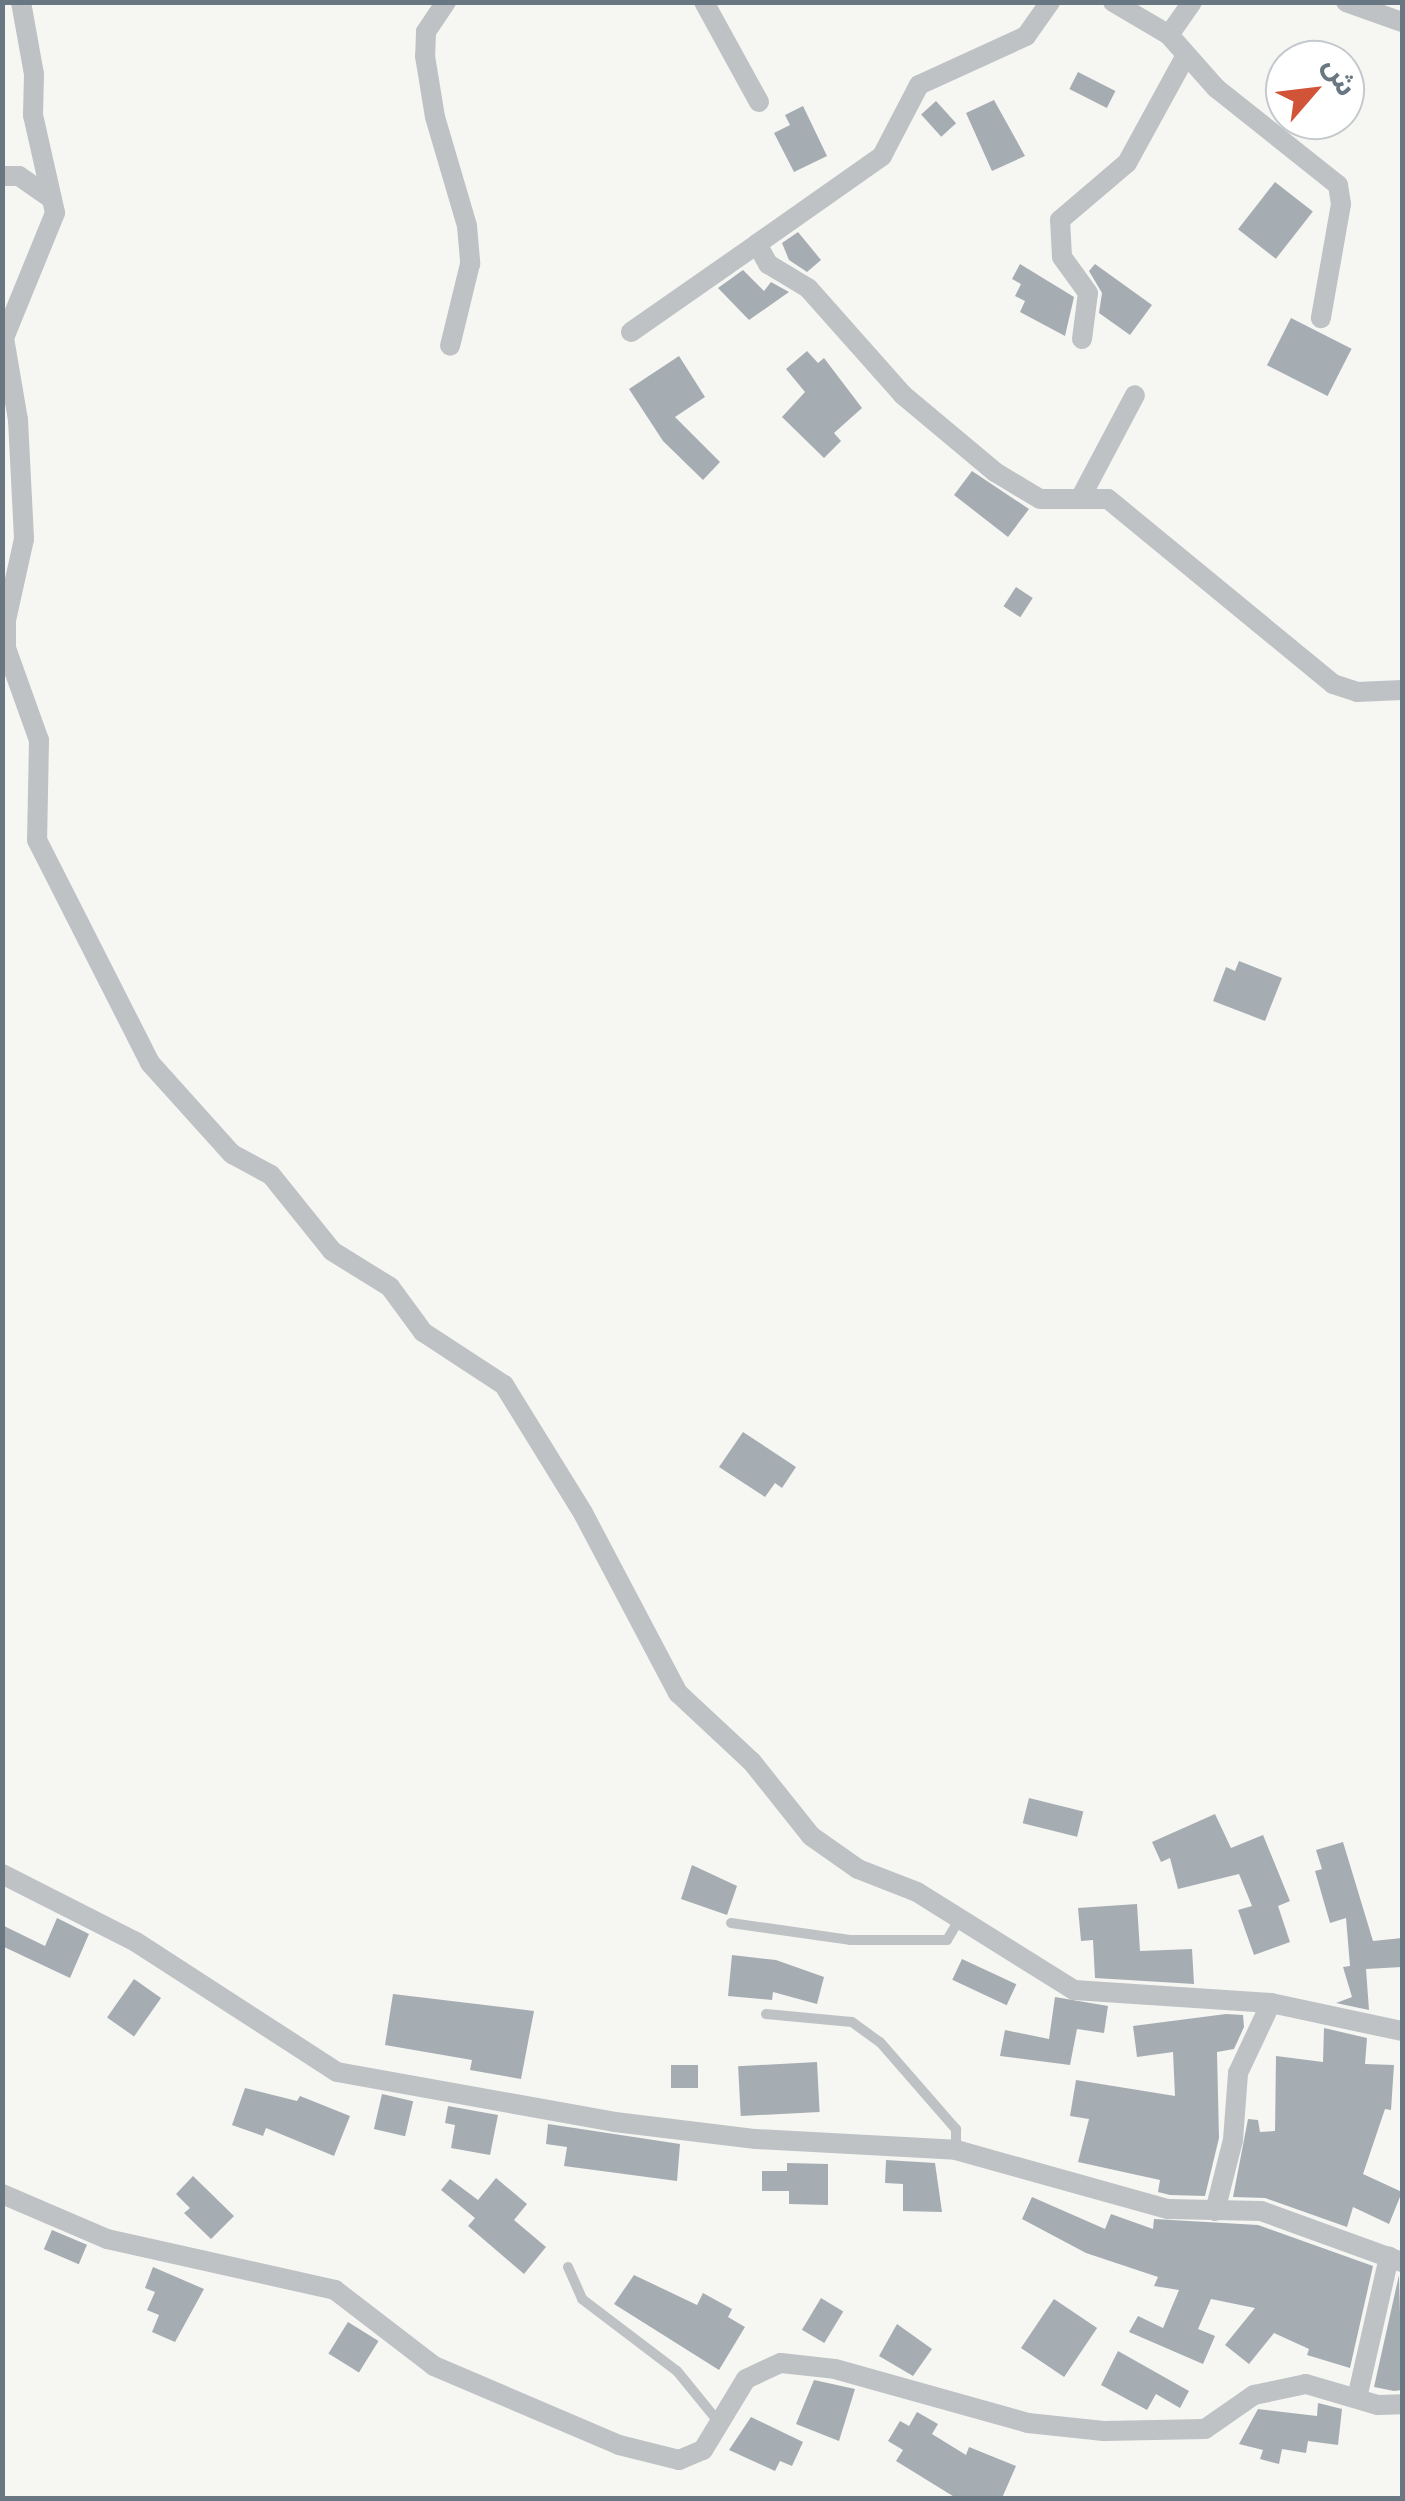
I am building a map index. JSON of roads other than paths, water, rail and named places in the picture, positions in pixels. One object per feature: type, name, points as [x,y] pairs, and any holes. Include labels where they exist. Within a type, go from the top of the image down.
[{"type":"street","points":[[21,2],[34,74],[33,114],[52,200],[52,231],[4,338],[18,420],[24,539],[6,620],[6,648],[41,757],[37,840],[150,1063],[232,1154],[270,1175],[332,1251],[390,1287],[424,1332],[504,1385],[583,1513],[678,1694],[752,1762],[795,1822],[858,1869],[917,1892],[1074,1990],[1271,2004],[1402,2031]]},
{"type":"street","points":[[446,2],[426,32],[425,56],[435,117],[467,226],[470,264],[450,346]]},
{"type":"street","points":[[704,2],[759,102]]},
{"type":"street","points":[[631,332],[722,263],[758,244],[882,156],[919,86],[1026,36],[1050,2]]},
{"type":"street","points":[[1113,2],[1169,35],[1184,60],[1338,185],[1342,204],[1321,318]]},
{"type":"street","points":[[1169,35],[1192,2]]},
{"type":"street","points":[[1346,2],[1402,22]]},
{"type":"street","points":[[1082,340],[1088,293],[1062,257],[1060,220],[1126,162],[1184,60]]},
{"type":"street","points":[[2,176],[19,176],[52,200]]},
{"type":"street","points":[[758,244],[768,264],[808,288],[945,433],[1040,499],[1058,503],[1081,497],[1115,504],[1334,684],[1357,692],[1402,690]]},
{"type":"street","points":[[1081,497],[1135,395]]},
{"type":"street","points":[[2,1874],[136,1942],[337,2072],[615,2122],[756,2139],[956,2150],[1012,2162],[1111,2198],[1215,2211],[1261,2211],[1396,2259],[1357,2398]]},
{"type":"street","points":[[1215,2211],[1233,2140],[1238,2072],[1271,2004]]},
{"type":"street","points":[[2,2194],[128,2245],[335,2290],[434,2366],[619,2445],[690,2460],[746,2379],[781,2362],[835,2370],[1028,2423],[1104,2430],[1194,2432],[1254,2395],[1306,2384],[1357,2398],[1402,2404]]},
{"type":"lane","points":[[731,1924],[850,1940],[947,1940],[960,1920]]},
{"type":"lane","points":[[766,2014],[852,2022],[880,2042],[956,2128],[956,2150]]},
{"type":"lane","points":[[568,2267],[582,2299],[678,2372],[717,2420]]}]
